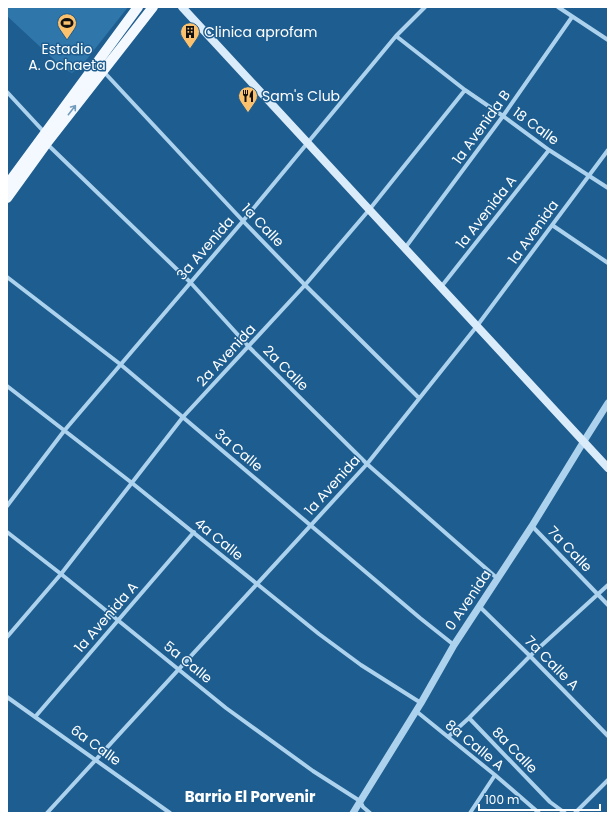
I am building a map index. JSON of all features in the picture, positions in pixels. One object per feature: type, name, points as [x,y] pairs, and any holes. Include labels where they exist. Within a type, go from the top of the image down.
[{"type":"main road","points":[[7,198],[97,61],[138,7]]},
{"type":"main road","points":[[7,185],[103,71],[153,7]]},
{"type":"main road","points":[[182,7],[608,468]]},
{"type":"street","name":"3a Avenida","points":[[7,506],[64,431],[190,282],[244,221],[396,36],[424,7]]},
{"type":"street","points":[[558,7],[608,40]]},
{"type":"street","name":"1a Avenida B","points":[[405,248],[503,116],[572,17]]},
{"type":"street","name":"18 Calle","points":[[396,36],[465,90],[549,150],[608,188]]},
{"type":"street","name":"1a Calle","points":[[97,61],[103,71],[244,221],[420,398]]},
{"type":"street","name":"2a Avenida","points":[[7,637],[61,574],[184,417],[249,347],[369,210],[465,90]]},
{"type":"street","name":"2a Calle","points":[[7,92],[46,138],[190,282],[249,347],[367,464],[498,579]]},
{"type":"street","name":"1a Avenida A","points":[[441,287],[549,150]]},
{"type":"street","name":"1a Avenida","points":[[47,813],[256,583],[367,464],[477,326],[608,150]]},
{"type":"street","points":[[552,225],[608,262]]},
{"type":"street","name":"3a Calle","points":[[7,277],[120,364],[420,618],[454,645]]},
{"type":"street","name":"4a Calle","points":[[7,386],[194,532],[320,634],[361,665],[421,703]]},
{"type":"street","name":"0 Avenida","points":[[353,813],[421,703],[454,645],[532,526],[608,403]]},
{"type":"street","name":"7a Calle","points":[[532,526],[608,605]]},
{"type":"street","name":"5a Calle","points":[[7,532],[179,668],[226,708],[313,771],[360,801],[363,807],[370,813]]},
{"type":"street","name":"1a Avenida A","points":[[35,717],[194,532]]},
{"type":"street","points":[[448,737],[469,718],[530,656],[608,585]]},
{"type":"street","name":"7a Calle A","points":[[479,606],[608,736]]},
{"type":"street","name":"6a Calle","points":[[7,697],[170,813]]},
{"type":"street","name":"8a Calle A","points":[[416,711],[539,813]]},
{"type":"street","name":"8a Calle","points":[[469,718],[550,802],[565,813]]},
{"type":"street","points":[[470,813],[495,775]]},
{"type":"street","points":[[575,813],[608,780]]},
{"type":"shaded area","name":"Estadio A. Ochaeta","points":[[7,7],[128,7],[83,64],[72,73],[64,69],[7,16]]},
{"type":"place","name":"Estadio A. Ochaeta","points":[[67,40]]},
{"type":"place","name":"Clinica aprofam","points":[[190,49]]},
{"type":"place","name":"Sam's Club","points":[[248,113]]},
{"type":"district","name":"Barrio El Porvenir","points":[[250,796]]}]
